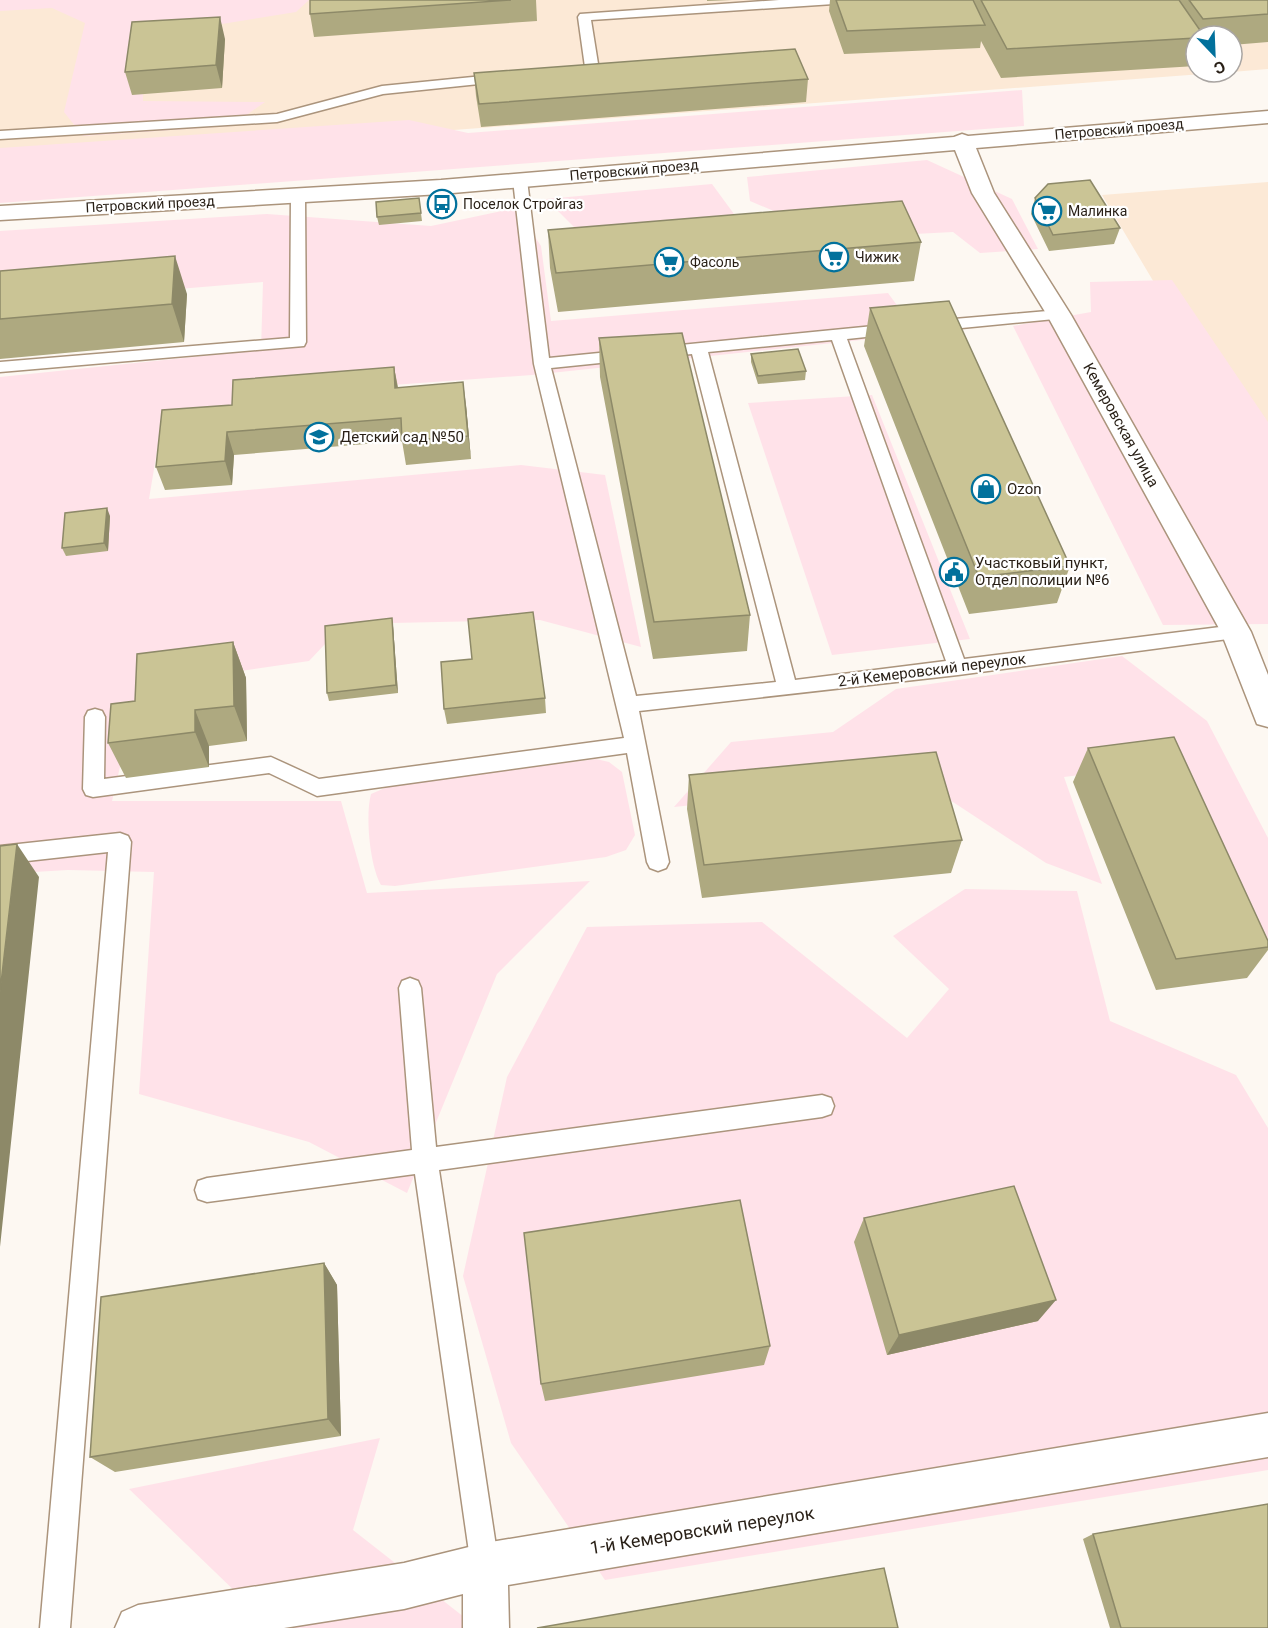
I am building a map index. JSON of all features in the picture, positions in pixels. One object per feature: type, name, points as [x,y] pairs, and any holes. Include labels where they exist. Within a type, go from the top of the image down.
[{"type":"street","name":"Петровский проезд","points":[[0,213],[520,180],[1268,117]]},
{"type":"street","name":"Кемеровская улица","points":[[962,141],[983,193],[1059,315],[1236,632],[1268,715]]},
{"type":"street","name":"1-й Кемеровский переулок","points":[[138,1628],[404,1586],[485,1566],[1268,1436]]},
{"type":"street","points":[[485,1566],[486,1628]]},
{"type":"lane","points":[[557,73],[592,70],[584,17],[834,0]]},
{"type":"lane","points":[[0,135],[277,118],[382,90],[522,76]]},
{"type":"lane","points":[[520,180],[542,363],[628,705],[658,862]]},
{"type":"lane","points":[[0,367],[298,342],[298,195]]},
{"type":"lane","points":[[542,363],[1059,315]]},
{"type":"lane","points":[[838,334],[958,668]]},
{"type":"lane","points":[[699,348],[787,688]]},
{"type":"lane","name":"2-й Кемеровский переулок","points":[[628,705],[958,668],[1236,632]]},
{"type":"lane","points":[[95,717],[93,789],[271,765],[317,788],[636,744]]},
{"type":"lane","points":[[0,855],[120,842],[55,1628]]},
{"type":"lane","points":[[410,988],[425,1160],[485,1566]]},
{"type":"lane","points":[[207,1190],[822,1106]]},
{"type":"shaded area","points":[[0,0],[1268,0],[1268,69],[1244,71],[1244,24],[1184,24],[1184,75],[0,164]]},
{"type":"shaded area","points":[[0,0],[309,0],[296,12],[141,37],[143,101],[265,102],[231,126],[83,136],[64,112],[85,23],[52,8],[0,11]]},
{"type":"shaded area","points":[[1022,90],[1024,126],[0,203],[0,148],[409,120],[468,133]]},
{"type":"shaded area","points":[[927,160],[1012,199],[1038,249],[980,253],[953,232],[838,238],[750,201],[747,177]]},
{"type":"shaded area","points":[[1268,182],[1268,474],[1102,195]]},
{"type":"shaded area","points":[[712,184],[745,229],[589,242],[546,199]]},
{"type":"shaded area","points":[[516,208],[541,246],[551,321],[888,293],[918,334],[532,375],[239,396],[222,419],[160,433],[149,499],[521,465],[605,475],[641,647],[540,620],[344,624],[309,661],[139,686],[112,801],[341,801],[367,893],[590,881],[497,974],[407,1193],[309,1142],[139,1094],[154,872],[68,870],[0,874],[0,377],[261,350],[263,282],[0,304],[0,231],[267,214],[431,226]]},
{"type":"shaded area","points":[[1172,280],[1268,422],[1268,624],[1163,625],[1013,326],[1091,312],[1090,282]]},
{"type":"shaded area","points":[[872,395],[970,639],[832,655],[748,403]]},
{"type":"shaded area","points":[[1122,656],[1207,721],[1268,838],[1268,950],[1158,765],[1064,777],[1102,884],[1046,863],[921,781],[674,807],[731,742],[833,732],[896,689]]},
{"type":"shaded area","points":[[596,759],[609,762],[622,772],[635,835],[626,850],[606,857],[395,886],[381,885],[374,866],[370,841],[368,815],[371,794],[392,785]]},
{"type":"shaded area","points":[[965,889],[1077,891],[1110,1021],[1236,1075],[1268,1128],[1268,1470],[605,1580],[511,1443],[463,1276],[507,1077],[587,927],[762,922],[907,1038],[949,989],[893,936]]},
{"type":"shaded area","points":[[380,1438],[353,1530],[478,1628],[273,1628],[129,1489]]},
{"type":"building","points":[[310,0],[511,0],[310,14]]},
{"type":"building","points":[[836,0],[973,0],[985,25],[847,31]]},
{"type":"building","points":[[981,0],[1179,0],[1196,24],[1184,24],[1184,39],[1007,49]]},
{"type":"building","points":[[1189,0],[1268,0],[1268,14],[1203,19]]},
{"type":"building","points":[[220,17],[216,65],[125,72],[132,22]]},
{"type":"building","points":[[795,49],[808,79],[479,104],[474,73]]},
{"type":"building","points":[[1090,180],[1120,228],[1053,235],[1035,198],[1048,184]]},
{"type":"building","points":[[419,198],[421,213],[377,217],[376,202]]},
{"type":"building","points":[[902,201],[921,242],[556,273],[548,230]]},
{"type":"building","points":[[175,256],[172,304],[0,319],[0,271]]},
{"type":"building","points":[[949,301],[1070,566],[979,577],[870,308]]},
{"type":"building","points":[[682,333],[750,615],[654,622],[599,338]]},
{"type":"building","points":[[798,349],[806,371],[758,376],[751,354]]},
{"type":"building","points":[[394,367],[395,388],[463,382],[468,436],[402,441],[401,418],[227,432],[225,461],[156,467],[162,410],[232,405],[233,380]]},
{"type":"building","points":[[107,508],[104,543],[62,548],[65,513]]},
{"type":"building","points":[[533,612],[545,698],[444,709],[441,662],[472,659],[468,619]]},
{"type":"building","points":[[392,618],[396,685],[327,693],[325,626]]},
{"type":"building","points":[[233,642],[234,706],[195,710],[195,732],[108,743],[111,704],[135,701],[137,654]]},
{"type":"building","points":[[1174,737],[1268,941],[1268,947],[1176,959],[1088,748]]},
{"type":"building","points":[[936,752],[962,840],[704,865],[689,775]]},
{"type":"building","points":[[17,844],[0,992],[0,846]]},
{"type":"building","points":[[1014,1186],[1056,1300],[899,1335],[864,1218]]},
{"type":"building","points":[[740,1200],[770,1346],[541,1384],[524,1233]]},
{"type":"building","points":[[324,1263],[328,1419],[90,1457],[101,1297]]},
{"type":"building","points":[[1268,1504],[1268,1628],[1121,1628],[1093,1534]]},
{"type":"building","points":[[884,1568],[898,1628],[537,1628]]},
{"type":"place","name":"Поселок Стройгаз","points":[[442,204]]},
{"type":"place","name":"Малинка","points":[[1047,211]]},
{"type":"place","name":"Чижик","points":[[834,257]]},
{"type":"place","name":"Фасоль","points":[[669,262]]},
{"type":"place","name":"Детский сад №50","points":[[319,437]]},
{"type":"place","name":"Ozon","points":[[986,489]]},
{"type":"place","name":"Участковый пункт, Отдел полиции №6","points":[[954,572]]}]
